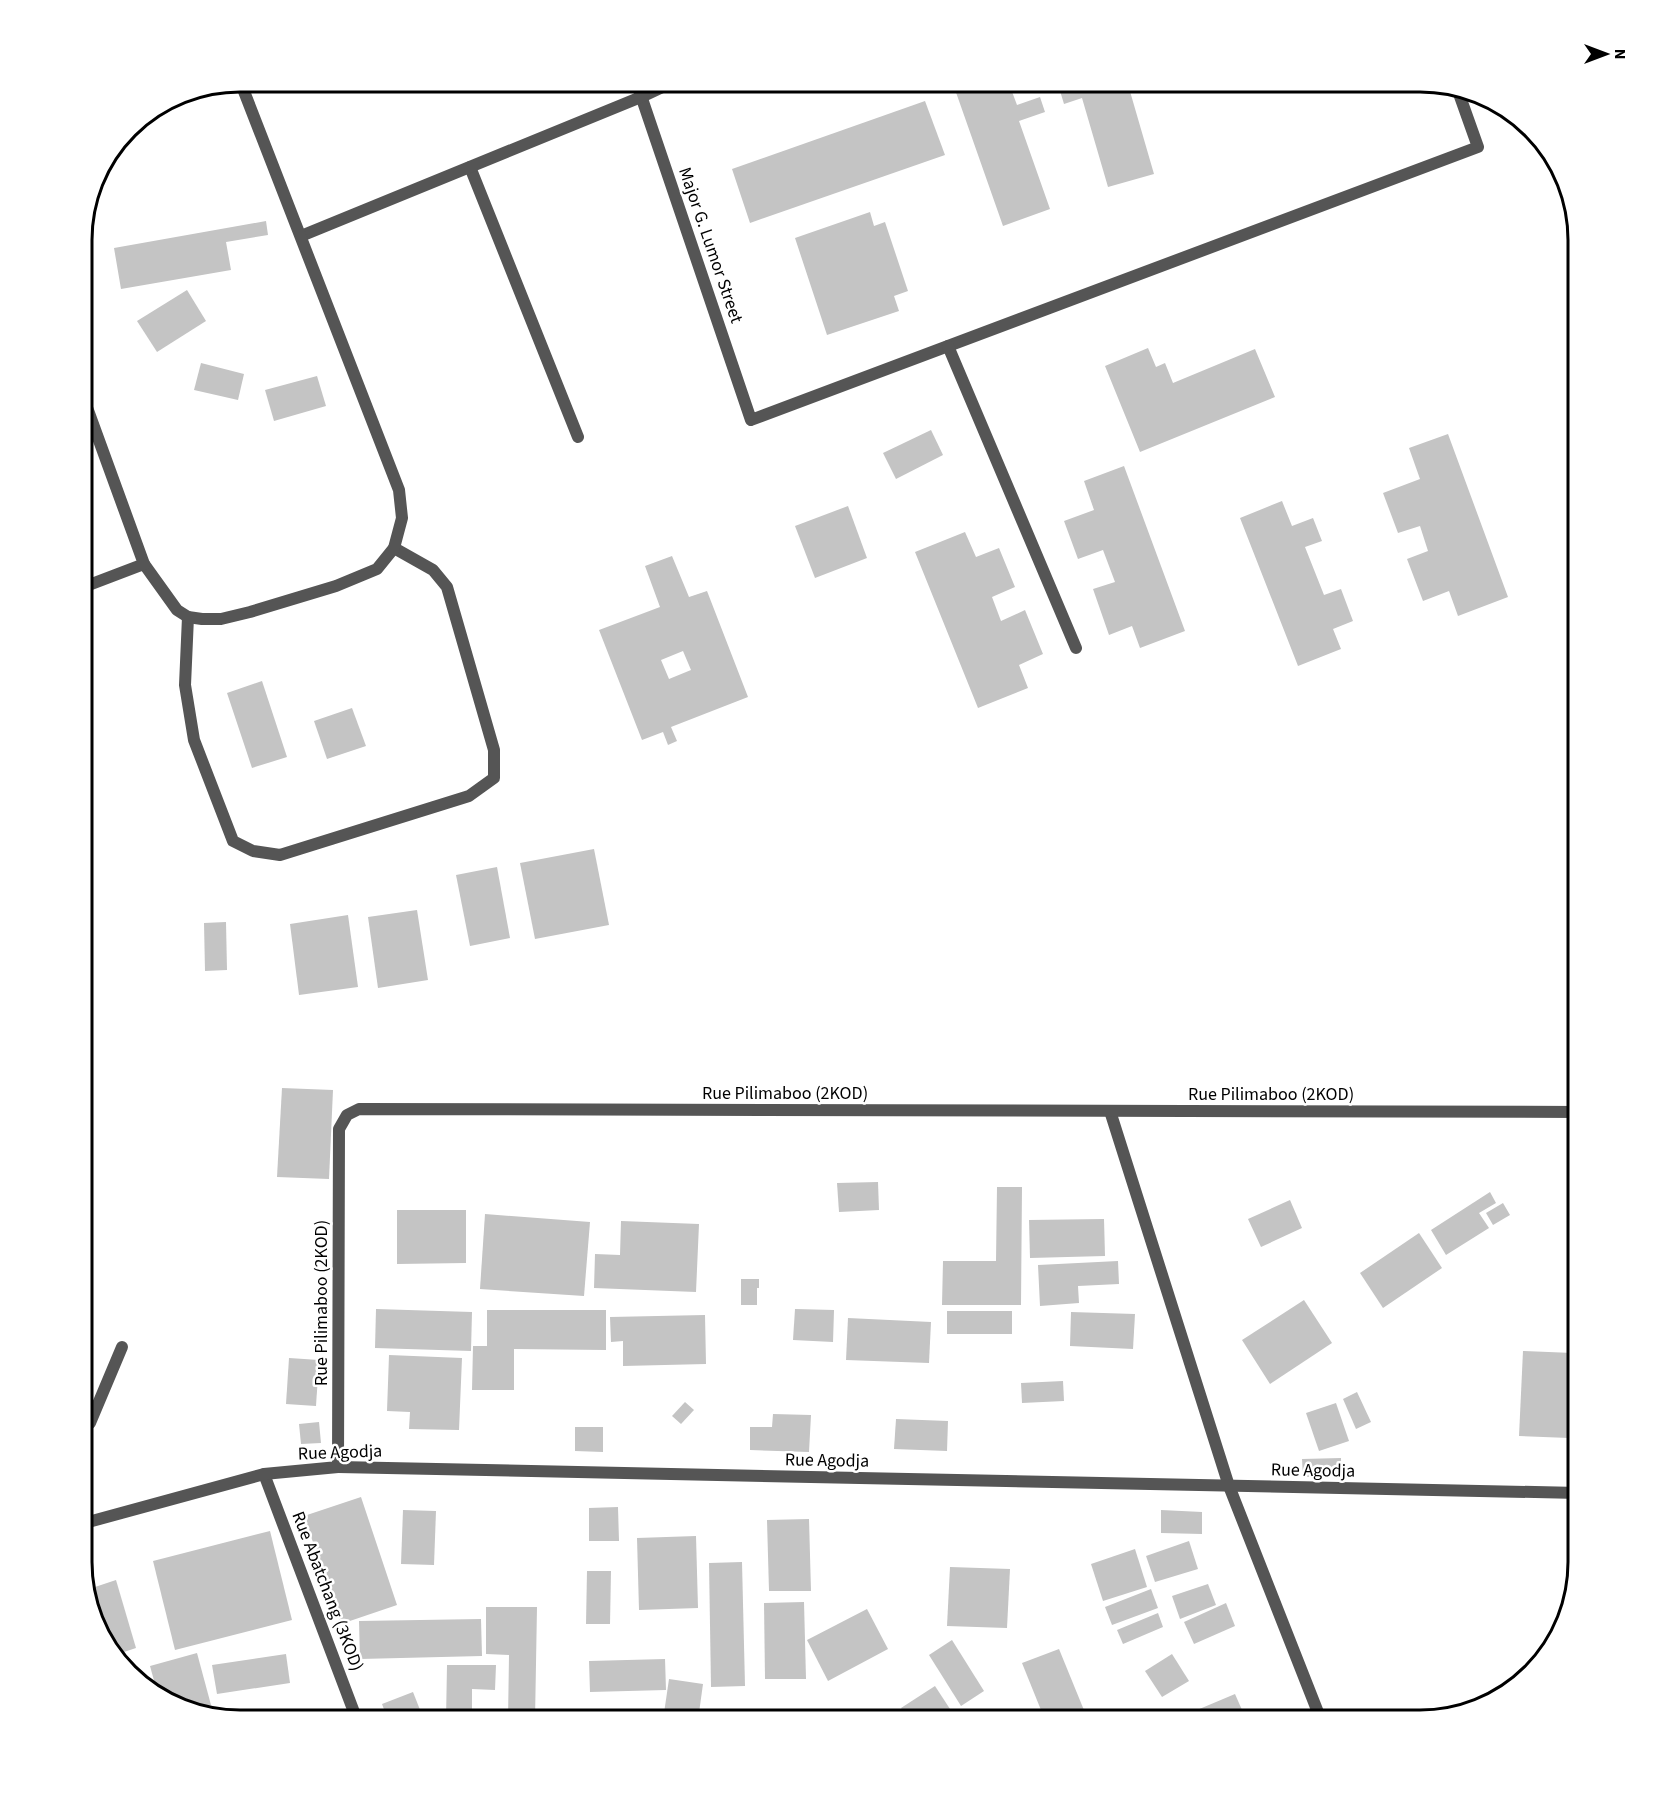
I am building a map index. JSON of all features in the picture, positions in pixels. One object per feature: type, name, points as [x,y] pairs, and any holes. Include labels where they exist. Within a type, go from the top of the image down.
[{"type":"street","points":[[92,421],[144,564],[177,610],[188,617],[221,619],[336,586],[377,569],[394,548],[402,518],[399,490],[244,92]]},
{"type":"street","name":"Major G. Lumor Street","points":[[639,92],[751,420],[948,346]]},
{"type":"street","points":[[301,237],[652,92]]},
{"type":"street","points":[[1076,648],[948,346],[1478,147],[1460,97]]},
{"type":"street","points":[[470,167],[578,437]]},
{"type":"street","points":[[188,617],[185,685],[194,740],[233,841],[254,851],[280,855],[469,796],[495,778],[495,750],[447,587],[433,570],[394,548]]},
{"type":"street","points":[[92,584],[144,564]]},
{"type":"street","name":"Rue Pilimaboo (2KOD)","points":[[338,1467],[339,1129],[347,1115],[359,1109],[1568,1112]]},
{"type":"street","points":[[1110,1111],[1229,1486],[1317,1710]]},
{"type":"street","points":[[92,1418],[122,1347]]},
{"type":"street","name":"Rue Agodja","points":[[92,1521],[264,1474],[338,1467],[1568,1493]]},
{"type":"street","name":"Rue Abatchang (3KOD)","points":[[264,1474],[353,1710]]},
{"type":"building","points":[[956,92],[1012,92],[1017,105],[1040,97],[1045,112],[1019,121],[1050,209],[1003,226]]},
{"type":"building","points":[[1060,92],[1130,92],[1154,174],[1108,187],[1082,98],[1064,104]]},
{"type":"building","points":[[925,101],[945,155],[750,223],[732,169]]},
{"type":"building","points":[[870,212],[874,226],[885,222],[908,291],[894,296],[899,311],[827,335],[795,238]]},
{"type":"building","points":[[266,221],[268,235],[226,242],[231,270],[121,289],[114,248]]},
{"type":"building","points":[[187,290],[206,321],[157,352],[137,321]]},
{"type":"building","points":[[1148,348],[1156,367],[1165,363],[1173,383],[1255,349],[1275,397],[1140,452],[1105,366]]},
{"type":"building","points":[[201,363],[244,374],[238,400],[194,390]]},
{"type":"building","points":[[317,376],[326,406],[274,421],[265,390]]},
{"type":"building","points":[[931,430],[943,455],[896,479],[883,453]]},
{"type":"building","points":[[1448,434],[1508,597],[1458,616],[1449,591],[1423,601],[1407,559],[1428,551],[1420,526],[1398,533],[1383,493],[1420,479],[1409,448]]},
{"type":"building","points":[[1124,466],[1185,631],[1140,648],[1132,626],[1109,635],[1093,589],[1115,582],[1103,550],[1078,559],[1064,521],[1094,510],[1084,481]]},
{"type":"building","points":[[1282,501],[1292,526],[1313,518],[1322,541],[1305,547],[1324,595],[1341,589],[1353,621],[1333,629],[1341,649],[1298,666],[1240,518]]},
{"type":"building","points":[[848,506],[867,558],[815,578],[795,526]]},
{"type":"building","points":[[965,532],[976,557],[999,548],[1015,587],[992,597],[1001,621],[1025,610],[1043,654],[1019,665],[1028,688],[978,708],[915,552]]},
{"type":"building","points":[[672,556],[689,597],[707,591],[748,697],[671,727],[677,741],[668,745],[663,732],[642,740],[599,630],[660,607],[645,566]],"holes":[[[683,651],[691,670],[669,679],[661,660]]]},
{"type":"building","points":[[262,681],[287,757],[252,768],[227,693]]},
{"type":"building","points":[[352,708],[366,746],[327,759],[314,721]]},
{"type":"building","points":[[594,849],[609,925],[535,939],[520,863]]},
{"type":"building","points":[[497,867],[510,938],[470,946],[456,875]]},
{"type":"building","points":[[417,910],[428,980],[378,988],[368,917]]},
{"type":"building","points":[[348,915],[358,987],[299,995],[290,924]]},
{"type":"building","points":[[226,922],[227,970],[205,971],[204,923]]},
{"type":"building","points":[[282,1088],[333,1090],[329,1179],[277,1177]]},
{"type":"building","points":[[878,1182],[879,1210],[839,1212],[837,1183]]},
{"type":"building","points":[[997,1187],[1022,1187],[1021,1305],[942,1305],[943,1261],[996,1261]]},
{"type":"building","points":[[1490,1192],[1496,1203],[1479,1213],[1489,1228],[1446,1255],[1431,1230]]},
{"type":"building","points":[[1290,1200],[1302,1228],[1261,1247],[1248,1219]]},
{"type":"building","points":[[1503,1203],[1510,1215],[1493,1225],[1486,1213]]},
{"type":"building","points":[[397,1210],[466,1210],[466,1263],[397,1264]]},
{"type":"building","points":[[485,1214],[590,1222],[584,1296],[480,1289]]},
{"type":"building","points":[[1104,1219],[1105,1256],[1030,1258],[1029,1220]]},
{"type":"building","points":[[621,1221],[699,1224],[696,1292],[594,1288],[595,1254],[620,1255]]},
{"type":"building","points":[[1419,1233],[1442,1268],[1383,1308],[1360,1273]]},
{"type":"building","points":[[1118,1261],[1119,1284],[1078,1286],[1079,1303],[1040,1306],[1038,1265]]},
{"type":"building","points":[[741,1279],[759,1279],[757,1305],[741,1305]]},
{"type":"building","points":[[1304,1300],[1332,1343],[1270,1384],[1242,1340]]},
{"type":"building","points":[[376,1309],[472,1312],[471,1351],[375,1348]]},
{"type":"building","points":[[795,1309],[834,1310],[833,1342],[793,1340]]},
{"type":"building","points":[[487,1310],[606,1310],[606,1350],[514,1349],[514,1390],[472,1390],[473,1346],[487,1346]]},
{"type":"building","points":[[947,1311],[1012,1311],[1012,1334],[947,1334]]},
{"type":"building","points":[[1071,1312],[1135,1314],[1133,1349],[1070,1346]]},
{"type":"building","points":[[705,1315],[706,1364],[623,1366],[623,1341],[611,1342],[610,1317]]},
{"type":"building","points":[[848,1318],[931,1322],[929,1363],[846,1360]]},
{"type":"building","points":[[1523,1351],[1568,1353],[1568,1438],[1519,1436]]},
{"type":"building","points":[[389,1355],[462,1358],[459,1430],[409,1429],[410,1412],[387,1411]]},
{"type":"building","points":[[289,1358],[319,1360],[316,1406],[286,1404]]},
{"type":"building","points":[[1063,1381],[1064,1401],[1022,1403],[1021,1383]]},
{"type":"building","points":[[1357,1392],[1371,1422],[1356,1429],[1343,1399]]},
{"type":"building","points":[[685,1402],[694,1410],[681,1424],[672,1416]]},
{"type":"building","points":[[1336,1403],[1349,1441],[1319,1451],[1306,1413]]},
{"type":"building","points":[[773,1414],[811,1415],[809,1452],[750,1450],[750,1427],[772,1427]]},
{"type":"building","points":[[896,1419],[948,1421],[947,1451],[894,1449]]},
{"type":"building","points":[[319,1422],[321,1443],[301,1444],[299,1424]]},
{"type":"building","points":[[575,1427],[603,1427],[603,1452],[575,1451]]},
{"type":"building","points":[[1341,1458],[1341,1476],[1303,1477],[1302,1459]]},
{"type":"building","points":[[361,1497],[397,1605],[341,1624],[304,1516]]},
{"type":"building","points":[[618,1507],[619,1541],[589,1541],[589,1508]]},
{"type":"building","points":[[403,1510],[436,1511],[434,1565],[401,1564]]},
{"type":"building","points":[[1161,1510],[1202,1512],[1202,1534],[1161,1533]]},
{"type":"building","points":[[809,1519],[811,1591],[769,1591],[767,1520]]},
{"type":"building","points":[[270,1531],[292,1620],[175,1650],[153,1561]]},
{"type":"building","points":[[696,1536],[698,1608],[639,1610],[637,1538]]},
{"type":"building","points":[[1189,1541],[1198,1569],[1155,1582],[1146,1556]]},
{"type":"building","points":[[1135,1549],[1147,1587],[1103,1601],[1091,1564]]},
{"type":"building","points":[[742,1562],[745,1686],[711,1687],[709,1563]]},
{"type":"building","points":[[950,1567],[1010,1569],[1007,1628],[947,1626]]},
{"type":"building","points":[[587,1571],[611,1571],[610,1624],[586,1624]]},
{"type":"building","points":[[116,1580],[136,1648],[122,1653],[116,1644],[99,1609],[94,1587]]},
{"type":"building","points":[[1208,1584],[1216,1605],[1180,1619],[1172,1596]]},
{"type":"building","points":[[1151,1589],[1158,1608],[1112,1625],[1105,1607]]},
{"type":"building","points":[[804,1602],[806,1679],[765,1679],[764,1603]]},
{"type":"building","points":[[1226,1603],[1235,1626],[1194,1644],[1184,1622]]},
{"type":"building","points":[[486,1607],[537,1607],[535,1710],[508,1710],[509,1655],[486,1654]]},
{"type":"building","points":[[867,1609],[888,1649],[828,1681],[807,1640]]},
{"type":"building","points":[[1158,1613],[1163,1627],[1123,1644],[1117,1630]]},
{"type":"building","points":[[481,1619],[482,1656],[360,1659],[359,1621]]},
{"type":"building","points":[[952,1640],[984,1691],[961,1706],[929,1655]]},
{"type":"building","points":[[1059,1649],[1084,1710],[1041,1710],[1022,1663]]},
{"type":"building","points":[[197,1653],[211,1705],[192,1702],[157,1685],[150,1666]]},
{"type":"building","points":[[286,1654],[290,1683],[217,1694],[212,1665]]},
{"type":"building","points":[[1172,1654],[1189,1681],[1162,1697],[1145,1671]]},
{"type":"building","points":[[665,1659],[666,1690],[590,1692],[589,1661]]},
{"type":"building","points":[[447,1665],[496,1665],[495,1690],[472,1689],[472,1710],[446,1710]]},
{"type":"building","points":[[669,1679],[703,1684],[699,1710],[664,1710]]},
{"type":"building","points":[[935,1686],[950,1709],[902,1710],[901,1708]]},
{"type":"building","points":[[413,1692],[420,1710],[384,1710],[382,1704]]},
{"type":"building","points":[[1235,1694],[1242,1710],[1197,1710]]}]
